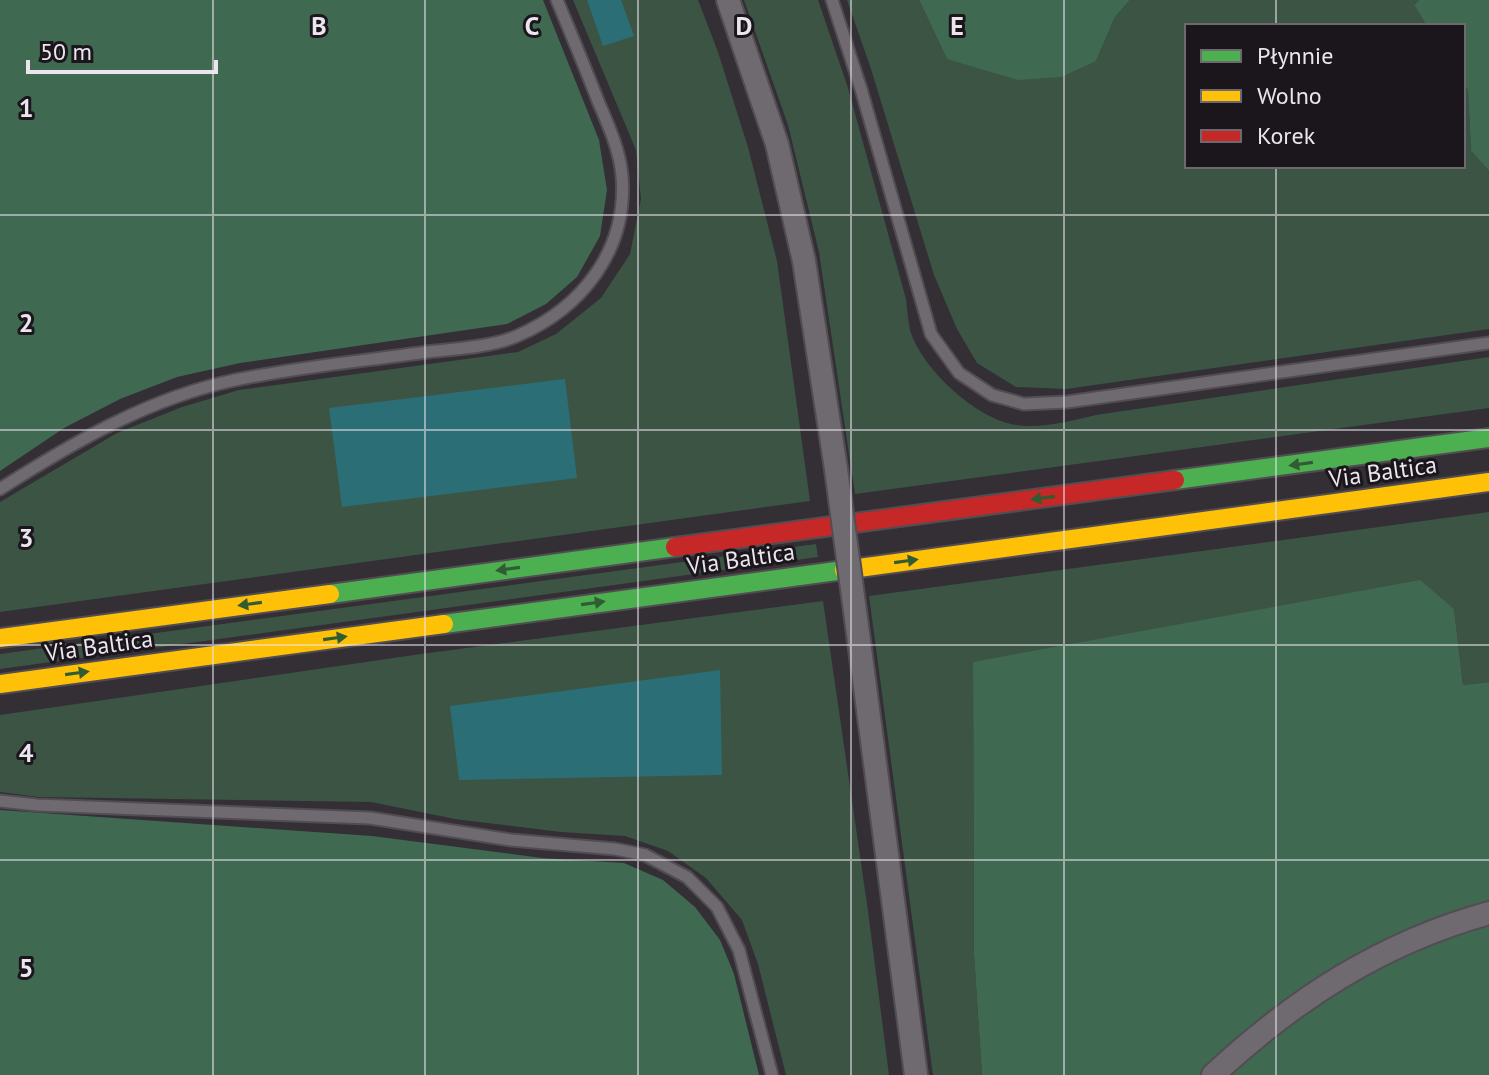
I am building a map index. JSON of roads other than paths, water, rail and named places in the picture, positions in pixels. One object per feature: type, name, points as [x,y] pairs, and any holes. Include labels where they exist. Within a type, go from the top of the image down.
[{"type":"highway","name":"Via Baltica","points":[[0,638],[1489,438]]},
{"type":"highway","name":"Via Baltica","points":[[0,684],[1489,482]]},
{"type":"street","points":[[728,0],[777,144],[804,261],[836,469],[916,1075]]},
{"type":"street","points":[[1213,1075],[1268,1026],[1323,986],[1386,950],[1489,913]]},
{"type":"lane","points":[[0,489],[66,447],[177,395],[235,380],[514,338],[553,317],[580,296],[606,261],[611,248],[619,223],[622,176],[611,133],[557,0]]},
{"type":"lane","points":[[832,0],[861,89],[931,334],[959,373],[992,395],[1024,404],[1067,402],[1489,343]]},
{"type":"lane","points":[[0,801],[370,818],[511,840],[615,849],[645,855],[687,877],[717,907],[739,950],[772,1075]]},
{"type":"water","points":[[587,0],[621,0],[634,36],[603,46]]},
{"type":"water","points":[[565,379],[577,478],[342,507],[329,408]]},
{"type":"water","points":[[720,670],[722,775],[459,780],[450,706]]}]
